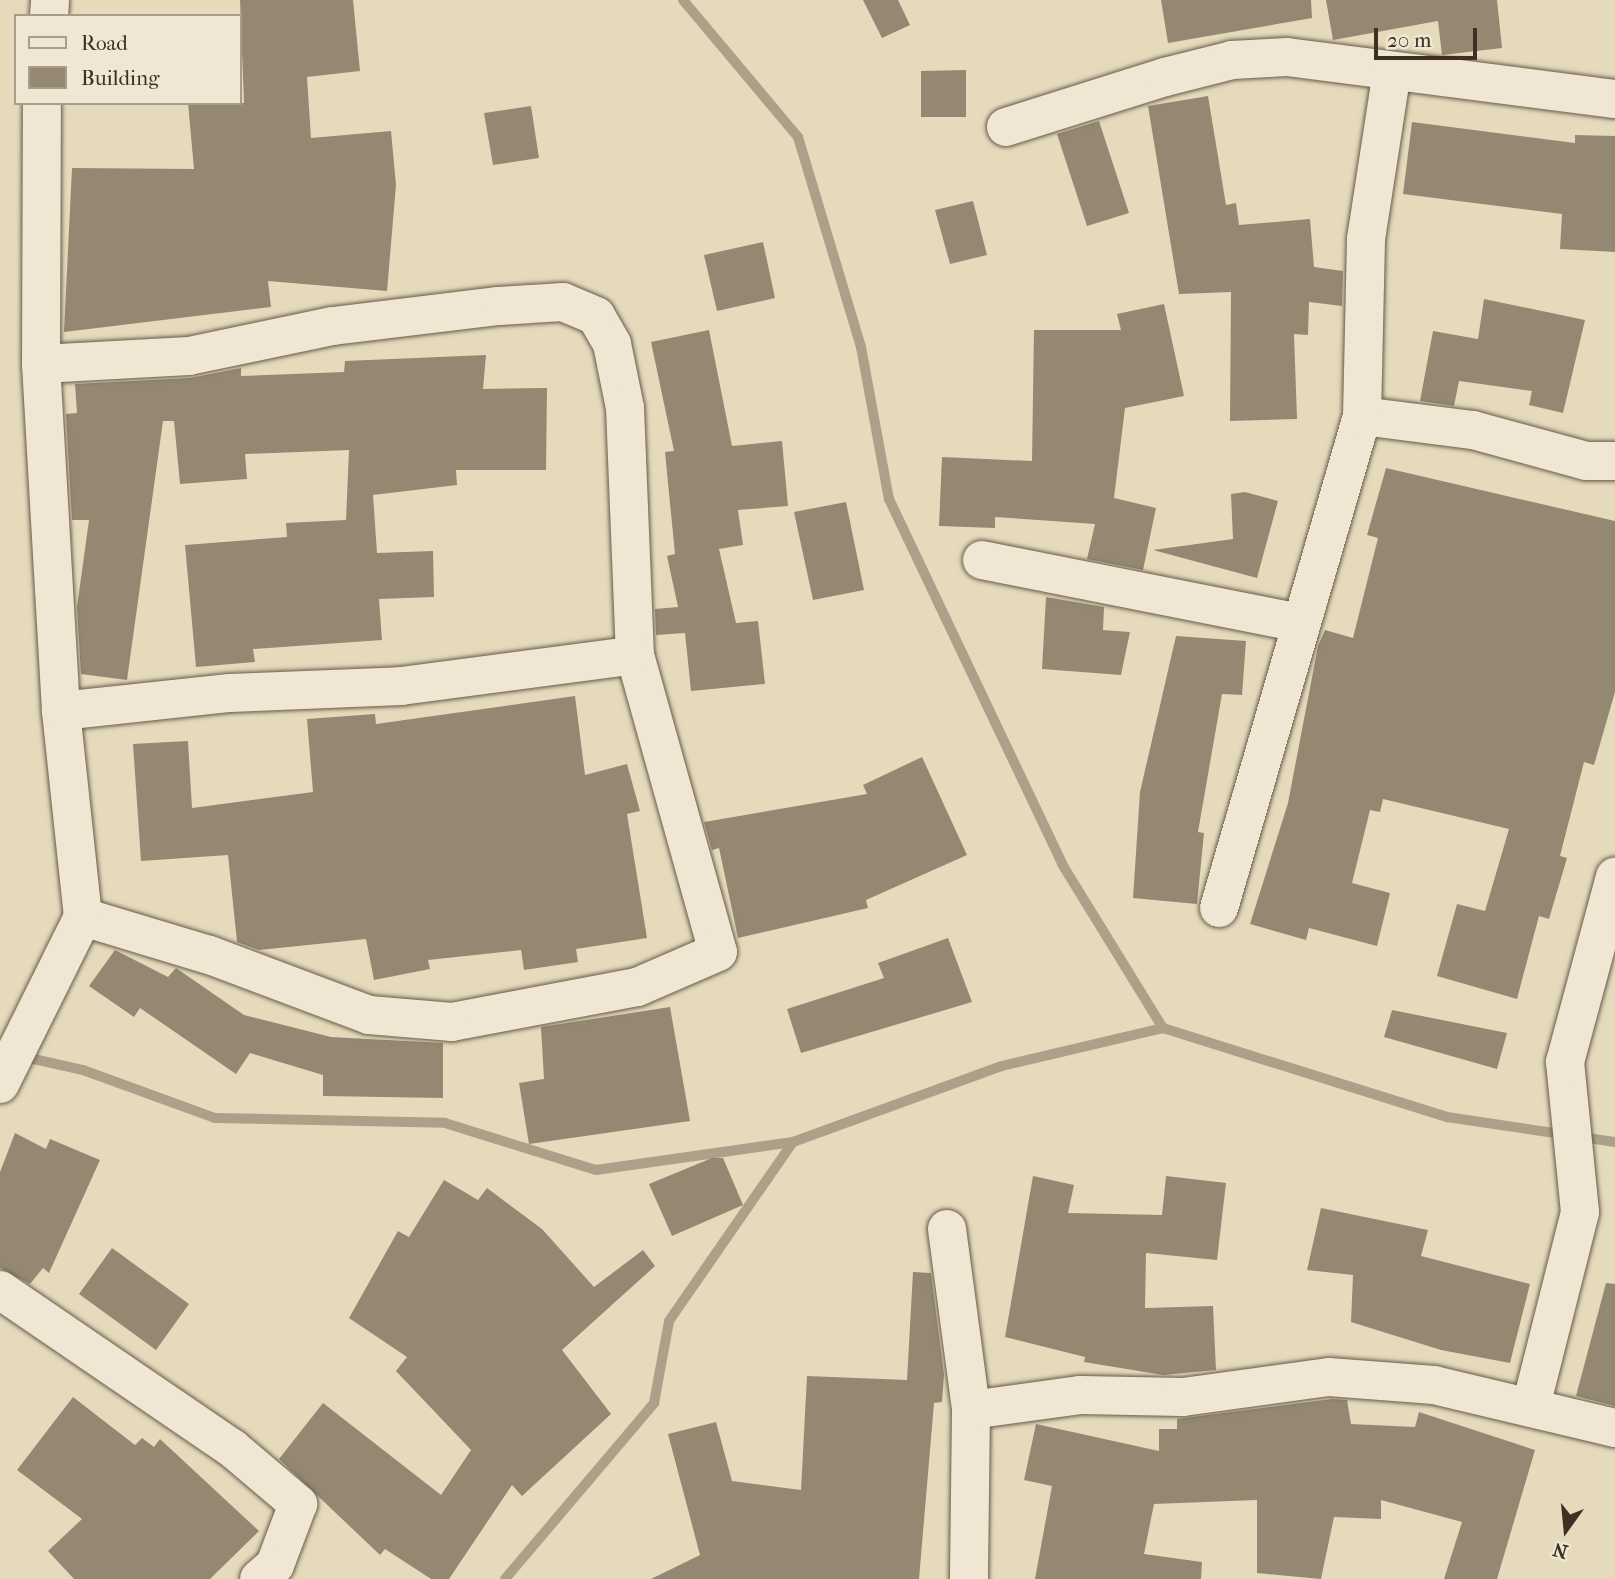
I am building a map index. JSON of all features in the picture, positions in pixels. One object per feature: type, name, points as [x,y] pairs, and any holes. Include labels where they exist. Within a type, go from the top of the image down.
[{"type":"street","points":[[1006,127],[1232,61],[1287,57],[1615,99]]},
{"type":"street","points":[[1219,908],[1362,416],[1366,239],[1392,72]]},
{"type":"street","points":[[0,1084],[83,917],[61,711],[41,364],[42,105]]},
{"type":"street","points":[[41,364],[190,356],[333,326],[499,306],[563,302],[596,316],[612,344],[625,408],[635,654],[719,952],[637,987],[452,1022],[369,1015],[209,955],[83,917]]},
{"type":"street","points":[[1362,416],[1473,430],[1586,461],[1615,461]]},
{"type":"street","points":[[982,560],[1300,623]]},
{"type":"street","points":[[61,711],[230,693],[401,686],[635,654]]},
{"type":"street","points":[[1531,1406],[1577,1232],[1565,1062],[1615,877]]},
{"type":"street","points":[[947,1229],[971,1410],[969,1579]]},
{"type":"street","points":[[0,1290],[232,1448],[298,1504],[275,1565],[259,1579]]},
{"type":"street","points":[[971,1410],[1081,1395],[1183,1396],[1329,1377],[1434,1385],[1615,1428]]},
{"type":"building","points":[[240,0],[353,0],[360,71],[307,77],[311,138],[391,131],[396,185],[387,291],[268,281],[271,307],[64,332],[72,168],[194,169],[188,105],[244,103]]},
{"type":"building","points":[[863,0],[898,0],[910,25],[882,38]]},
{"type":"building","points":[[1161,0],[1311,0],[1312,18],[1168,43]]},
{"type":"building","points":[[1326,0],[1497,0],[1502,48],[1442,55],[1438,21],[1333,40]]},
{"type":"building","points":[[966,70],[966,117],[921,117],[921,71]]},
{"type":"building","points":[[1208,96],[1226,205],[1236,203],[1239,225],[1310,219],[1314,267],[1343,271],[1342,306],[1309,302],[1308,335],[1294,334],[1297,419],[1230,421],[1231,292],[1179,294],[1148,106]]},
{"type":"building","points":[[531,106],[539,158],[493,165],[484,113]]},
{"type":"building","points":[[1099,121],[1129,213],[1087,226],[1057,134]]},
{"type":"building","points":[[1412,122],[1575,143],[1575,135],[1615,136],[1615,252],[1560,249],[1562,214],[1403,194]]},
{"type":"building","points":[[973,201],[987,255],[950,264],[935,210]]},
{"type":"building","points":[[763,242],[775,298],[717,311],[704,255]]},
{"type":"building","points":[[1484,299],[1585,320],[1563,413],[1529,405],[1532,391],[1459,381],[1454,406],[1420,401],[1433,331],[1478,339]]},
{"type":"building","points":[[1164,304],[1184,396],[1125,408],[1114,498],[1156,508],[1143,570],[1087,559],[1095,524],[995,517],[995,528],[939,526],[942,457],[1032,461],[1034,330],[1121,330],[1117,314]]},
{"type":"building","points":[[709,330],[732,446],[782,441],[788,506],[738,510],[743,545],[719,549],[736,623],[758,621],[765,684],[691,691],[685,633],[656,635],[655,609],[678,607],[667,556],[675,554],[665,452],[674,451],[651,342]]},
{"type":"building","points":[[486,355],[483,389],[547,388],[546,470],[456,470],[457,485],[373,495],[377,553],[433,551],[434,597],[379,599],[382,640],[253,649],[255,662],[196,667],[185,545],[287,537],[286,523],[346,520],[349,450],[245,454],[247,479],[180,484],[174,421],[163,421],[127,680],[81,674],[77,607],[89,520],[72,520],[66,414],[77,413],[75,384],[190,378],[241,368],[241,376],[344,372],[345,361]]},
{"type":"building","points":[[1386,468],[1615,521],[1615,692],[1594,765],[1584,762],[1560,856],[1567,858],[1549,919],[1539,916],[1517,999],[1437,976],[1457,904],[1485,911],[1509,829],[1383,799],[1380,812],[1370,810],[1352,883],[1390,893],[1377,946],[1309,928],[1306,940],[1250,924],[1288,803],[1318,646],[1325,630],[1353,638],[1378,538],[1367,535]]},
{"type":"building","points":[[1245,492],[1278,501],[1257,578],[1153,550],[1233,539],[1231,494]]},
{"type":"building","points":[[846,502],[864,590],[813,600],[794,512]]},
{"type":"building","points":[[1046,597],[1104,607],[1103,630],[1130,632],[1121,675],[1042,669]]},
{"type":"building","points":[[1176,636],[1246,641],[1242,695],[1222,694],[1198,832],[1204,833],[1197,904],[1133,898],[1140,792]]},
{"type":"building","points":[[575,696],[585,775],[627,764],[640,811],[627,814],[647,938],[576,949],[578,962],[524,970],[521,950],[428,960],[430,969],[374,980],[366,939],[259,950],[237,942],[228,855],[141,861],[133,744],[188,741],[192,808],[313,792],[307,719],[375,714],[376,724]]},
{"type":"building","points":[[922,757],[967,855],[866,900],[868,908],[738,938],[719,848],[712,850],[704,822],[867,794],[863,785]]},
{"type":"building","points":[[948,938],[972,1002],[801,1053],[787,1009],[884,978],[878,963]]},
{"type":"building","points":[[115,950],[168,977],[176,968],[244,1015],[331,1037],[443,1043],[443,1098],[323,1096],[323,1075],[250,1053],[236,1074],[140,1008],[134,1017],[89,986]]},
{"type":"building","points":[[670,1007],[690,1121],[529,1144],[519,1083],[544,1079],[541,1027]]},
{"type":"building","points":[[1392,1010],[1507,1033],[1497,1069],[1384,1037]]},
{"type":"building","points":[[15,1133],[46,1149],[50,1139],[100,1160],[49,1273],[43,1268],[30,1284],[0,1268],[0,1172]]},
{"type":"building","points":[[712,1158],[723,1158],[743,1205],[672,1236],[649,1184]]},
{"type":"building","points":[[1033,1176],[1074,1185],[1068,1213],[1162,1215],[1166,1176],[1226,1183],[1217,1260],[1146,1253],[1145,1308],[1213,1306],[1216,1370],[1163,1375],[1084,1362],[1085,1357],[1005,1337]]},
{"type":"building","points":[[444,1180],[478,1200],[487,1188],[542,1229],[594,1287],[643,1250],[655,1266],[562,1350],[611,1414],[522,1496],[512,1485],[449,1579],[431,1579],[385,1549],[380,1555],[279,1459],[323,1403],[441,1495],[471,1450],[396,1371],[407,1357],[349,1318],[398,1231],[409,1237]]},
{"type":"building","points":[[1321,1208],[1428,1230],[1421,1256],[1530,1284],[1510,1363],[1441,1350],[1351,1322],[1353,1275],[1307,1270]]},
{"type":"building","points":[[112,1248],[189,1304],[156,1350],[79,1294]]},
{"type":"building","points":[[913,1272],[931,1273],[944,1375],[942,1402],[934,1403],[919,1579],[651,1579],[700,1555],[668,1434],[716,1422],[732,1481],[801,1490],[807,1376],[907,1380]]},
{"type":"building","points":[[1606,1283],[1615,1284],[1615,1406],[1576,1396]]},
{"type":"building","points":[[73,1397],[135,1445],[142,1438],[154,1447],[160,1439],[259,1531],[210,1579],[74,1579],[48,1551],[82,1519],[17,1470]]},
{"type":"building","points":[[1332,1399],[1347,1400],[1351,1424],[1415,1427],[1419,1412],[1535,1450],[1497,1579],[1444,1579],[1462,1522],[1381,1500],[1381,1519],[1334,1517],[1321,1579],[1257,1573],[1257,1500],[1154,1504],[1144,1554],[1202,1562],[1201,1579],[1035,1579],[1052,1486],[1024,1480],[1036,1424],[1159,1451],[1159,1429],[1177,1429],[1177,1419]]},
{"type":"waterway","points":[[683,0],[798,137],[861,347],[889,499],[1062,864],[1163,1028]]},
{"type":"waterway","points":[[20,1056],[83,1070],[215,1118],[445,1123],[596,1170],[793,1142],[1002,1066],[1163,1028],[1447,1117],[1615,1142]]},
{"type":"waterway","points":[[505,1579],[654,1403],[669,1321],[793,1142]]}]
